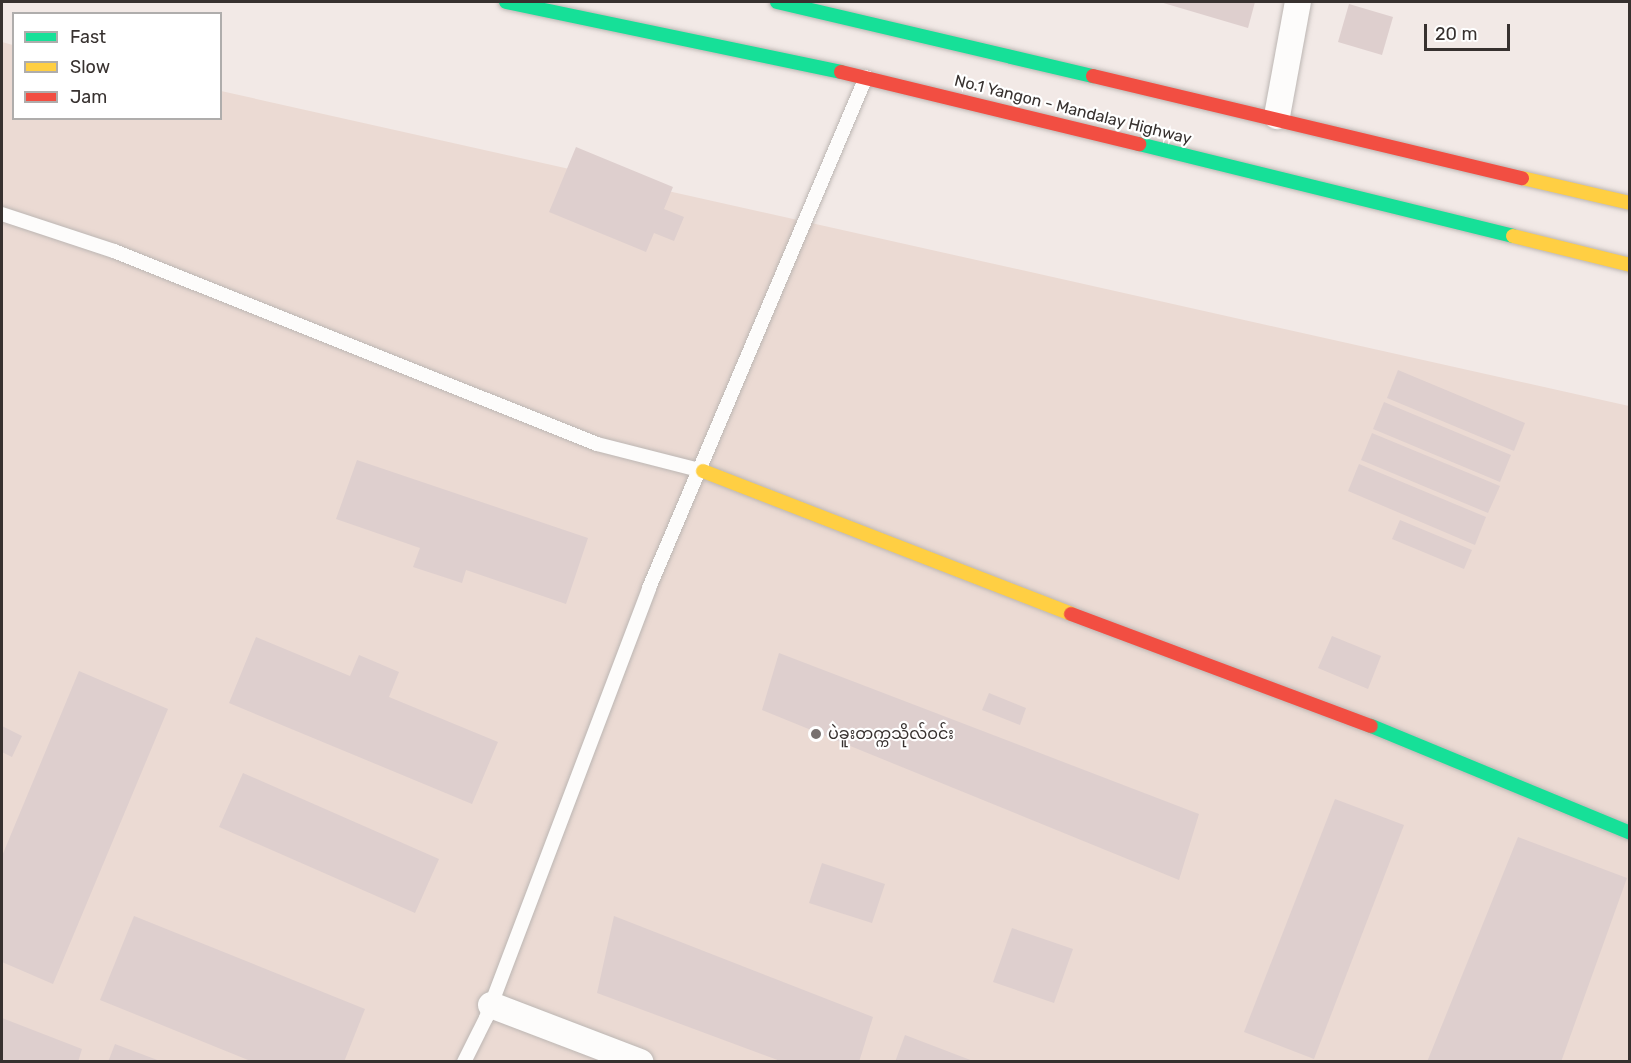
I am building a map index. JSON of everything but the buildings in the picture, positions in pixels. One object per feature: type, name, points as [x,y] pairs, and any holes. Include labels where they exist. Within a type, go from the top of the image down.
[{"type":"main road","name":"No.1 Yangon - Mandalay Highway","points":[[506,2],[866,77],[1629,265]]},
{"type":"main road","points":[[777,2],[1277,116],[1629,203]]},
{"type":"main road","points":[[704,471],[1192,661],[1293,694],[1629,833]]},
{"type":"street","points":[[1277,116],[1298,2]]},
{"type":"street","points":[[491,1005],[640,1062]]},
{"type":"lane","points":[[464,1062],[491,1005],[650,588],[704,471],[866,77]]},
{"type":"lane","points":[[2,214],[114,250],[597,444],[704,471]]},
{"type":"shaded area","name":"ပဲခူးတက္ကသိုလ်ဝင်း","points":[[2,42],[12,45],[12,120],[222,120],[222,91],[1629,406],[1629,1061],[2,1062]]},
{"type":"traffic: fast","points":[[506,2],[841,72]]},
{"type":"traffic: fast","points":[[777,2],[1093,76]]},
{"type":"traffic: fast","points":[[1139,144],[1513,236]]},
{"type":"traffic: fast","points":[[1371,726],[1630,833]]},
{"type":"traffic: slow","points":[[1522,178],[1630,203]]},
{"type":"traffic: slow","points":[[1513,236],[1630,265]]},
{"type":"traffic: slow","points":[[703,471],[1071,614]]},
{"type":"traffic: jam","points":[[841,72],[1139,144]]},
{"type":"traffic: jam","points":[[1093,76],[1522,178]]},
{"type":"traffic: jam","points":[[1071,614],[1371,726]]},
{"type":"place","name":"ပဲခူးတက္ကသိုလ်ဝင်း","points":[[816,734]]}]
